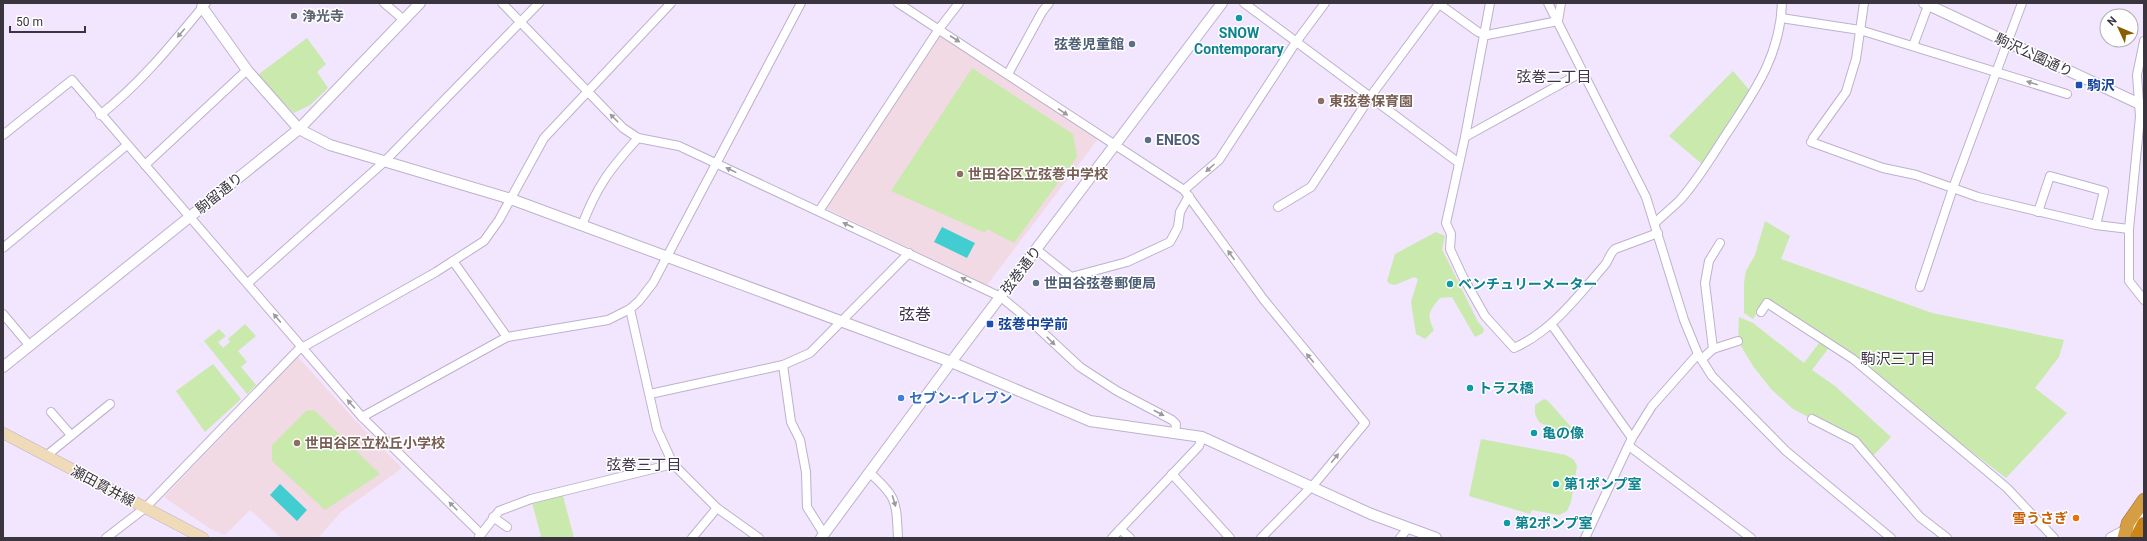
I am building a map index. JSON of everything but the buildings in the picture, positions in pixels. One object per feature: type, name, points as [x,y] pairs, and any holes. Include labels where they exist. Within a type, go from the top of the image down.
[{"type":"highway","points":[[2129,535],[2128,523],[2144,500]]},
{"type":"highway","points":[[2129,535],[2144,524]]},
{"type":"main road","name":"瀬田貫井線","points":[[3,433],[203,538]]},
{"type":"street","points":[[384,3],[404,20]]},
{"type":"street","name":"駒留通り","points":[[3,367],[299,129],[420,3]]},
{"type":"street","points":[[502,3],[623,128],[638,138],[679,146],[718,163],[1001,297],[1037,327],[1080,367],[1117,391],[1172,420],[1176,424],[1175,434]]},
{"type":"street","points":[[248,283],[384,162],[540,3]]},
{"type":"street","points":[[106,538],[145,508],[302,347],[453,261],[484,241],[499,220],[544,138],[671,3]]},
{"type":"street","points":[[362,417],[507,337],[608,320],[630,309],[639,301],[653,283],[718,163],[800,3]]},
{"type":"street","points":[[898,3],[1187,193],[1264,300],[1364,423],[1310,487],[1261,538]]},
{"type":"street","points":[[818,211],[939,29],[959,3]]},
{"type":"street","points":[[1008,74],[1042,12],[1049,3]]},
{"type":"street","name":"弦巻通り","points":[[823,536],[951,362],[1116,146],[1222,3]]},
{"type":"street","points":[[1244,3],[1459,164]]},
{"type":"street","points":[[1037,250],[1071,277],[1127,262],[1170,242],[1178,227],[1180,212],[1187,193],[1219,160],[1296,42],[1325,3]]},
{"type":"street","points":[[1490,3],[1466,137],[1446,223],[1451,234],[1450,249],[1485,316],[1514,348],[1530,341],[1552,322],[1606,264],[1611,253],[1615,249],[1658,233]]},
{"type":"street","points":[[1548,3],[1584,73],[1608,125],[1646,197],[1655,222],[1684,320],[1700,357],[1712,376],[1786,451],[1891,538]]},
{"type":"street","points":[[1558,21],[1562,3]]},
{"type":"street","points":[[1655,222],[1679,201],[1693,184],[1760,82],[1774,49],[1781,18],[1782,3]]},
{"type":"street","points":[[1864,3],[1856,59],[1846,92],[1812,140],[1883,168],[1916,176],[1978,197],[2038,212],[2129,229]]},
{"type":"street","points":[[1920,287],[1953,188],[2022,3]]},
{"type":"street","points":[[1278,207],[1308,190],[1370,97],[1438,4],[1484,34],[1488,35],[1558,21]]},
{"type":"street","points":[[1913,46],[1927,4]]},
{"type":"street","name":"駒沢公園通り","points":[[1927,4],[2142,106]]},
{"type":"street","points":[[100,115],[120,100],[155,64],[204,5],[247,70],[299,129],[330,145],[511,199],[951,362],[1090,421],[1202,437],[1370,514],[1436,538]]},
{"type":"street","points":[[1781,18],[1860,30],[2067,94]]},
{"type":"street","points":[[2144,41],[2137,75],[2142,106],[2141,128],[2129,229],[2128,281],[2144,300]]},
{"type":"street","points":[[145,165],[247,70]]},
{"type":"street","points":[[1466,137],[1577,74],[1584,73]]},
{"type":"street","points":[[3,135],[72,80],[100,115],[190,216],[362,417],[479,536],[493,516],[499,511],[531,499],[673,464]]},
{"type":"street","points":[[582,225],[595,192],[611,168],[638,138]]},
{"type":"street","points":[[3,248],[127,145]]},
{"type":"street","points":[[2038,212],[2050,176],[2104,191],[2096,224]]},
{"type":"street","points":[[1713,349],[1705,283],[1709,261],[1720,243]]},
{"type":"street","points":[[650,394],[783,365],[810,353],[909,253]]},
{"type":"street","points":[[453,261],[507,337]]},
{"type":"street","points":[[1761,312],[1767,303],[1853,359],[2007,488],[2054,538]]},
{"type":"street","points":[[630,309],[657,429],[673,464],[717,508],[759,538]]},
{"type":"street","points":[[3,314],[30,346]]},
{"type":"street","points":[[1554,328],[1630,442],[1751,538]]},
{"type":"street","points":[[1585,538],[1630,442],[1652,406],[1700,357],[1713,349],[1738,341]]},
{"type":"street","points":[[783,365],[791,422],[800,440],[806,472],[807,507],[823,536]]},
{"type":"street","points":[[46,456],[110,404]]},
{"type":"street","points":[[51,412],[71,435]]},
{"type":"street","points":[[1812,419],[1855,441],[1920,517],[1947,538]]},
{"type":"street","points":[[1112,538],[1199,446],[1202,437]]},
{"type":"street","points":[[870,473],[892,494],[896,509],[898,538]]},
{"type":"street","points":[[1172,474],[1230,538]]},
{"type":"street","points":[[692,538],[717,508]]},
{"type":"street","points":[[493,516],[507,527]]},
{"type":"street","points":[[2111,538],[2129,535],[2144,518]]},
{"type":"street","points":[[1400,538],[1408,528]]},
{"type":"street","points":[[1120,529],[1130,538]]},
{"type":"shaded area","name":"世田谷区立弦巻中学校","points":[[940,36],[1098,139],[987,285],[825,208]]},
{"type":"shaded area","points":[[307,38],[326,64],[317,72],[328,88],[310,105],[294,113],[273,92],[259,74]]},
{"type":"shaded area","points":[[972,68],[1073,134],[1077,157],[1014,243],[987,229],[985,233],[891,191]]},
{"type":"shaded area","points":[[1733,71],[1751,92],[1734,113],[1702,164],[1669,136]]},
{"type":"shaded area","points":[[1765,221],[1790,236],[1781,259],[1932,313],[2064,340],[2059,357],[2035,388],[2067,413],[2006,478],[1938,426],[1854,355],[1766,299],[1753,319],[1744,313],[1744,283],[1746,271],[1755,255]]},
{"type":"shaded area","points":[[942,227],[975,243],[967,258],[934,242]]},
{"type":"shaded area","points":[[1436,232],[1445,236],[1442,249],[1478,322],[1484,329],[1483,333],[1475,337],[1452,297],[1440,298],[1433,306],[1429,317],[1434,330],[1425,339],[1416,334],[1411,302],[1418,279],[1414,277],[1395,285],[1390,284],[1387,281],[1395,254]]},
{"type":"shaded area","points":[[1739,317],[1753,323],[1804,363],[1822,339],[1831,345],[1812,370],[1835,386],[1891,437],[1871,458],[1855,441],[1793,409],[1771,389],[1753,366],[1738,341]]},
{"type":"shaded area","points":[[245,324],[256,336],[238,351],[247,362],[241,367],[256,385],[247,394],[204,341],[219,329],[226,336],[218,342],[223,348],[230,342],[228,339]]},
{"type":"shaded area","name":"世田谷区立松丘小学校","points":[[298,357],[355,420],[401,467],[401,469],[341,512],[318,538],[281,538],[250,510],[225,535],[209,528],[164,497]]},
{"type":"shaded area","points":[[213,364],[241,399],[205,432],[176,391]]},
{"type":"shaded area","points":[[1544,399],[1548,401],[1572,428],[1569,434],[1565,436],[1539,422],[1535,414],[1535,405]]},
{"type":"shaded area","points":[[314,410],[380,474],[325,510],[272,461],[272,445],[306,411]]},
{"type":"shaded area","points":[[1481,439],[1566,455],[1574,460],[1577,466],[1571,502],[1567,511],[1559,515],[1532,510],[1530,514],[1469,496]]},
{"type":"shaded area","points":[[280,484],[307,510],[297,521],[270,495]]},
{"type":"shaded area","points":[[562,492],[574,538],[534,538],[541,536],[531,499]]},
{"type":"place","name":"浄光寺","points":[[294,16]]},
{"type":"place","name":"SNOW Contemporary","points":[[1239,18]]},
{"type":"place","name":"弦巻児童館","points":[[1132,44]]},
{"type":"place","name":"駒沢","points":[[2079,85]]},
{"type":"place","name":"東弦巻保育園","points":[[1321,101]]},
{"type":"place","name":"ENEOS","points":[[1148,140]]},
{"type":"place","name":"世田谷区立弦巻中学校","points":[[960,174]]},
{"type":"place","name":"世田谷弦巻郵便局","points":[[1036,283]]},
{"type":"place","name":"ベンチュリーメーター","points":[[1450,284]]},
{"type":"place","name":"弦巻中学前","points":[[990,324]]},
{"type":"place","name":"トラス橋","points":[[1470,388]]},
{"type":"place","name":"セブン-イレブン","points":[[901,398]]},
{"type":"place","name":"亀の像","points":[[1534,433]]},
{"type":"place","name":"世田谷区立松丘小学校","points":[[297,443]]},
{"type":"place","name":"第1ポンプ室","points":[[1556,484]]},
{"type":"place","name":"雪うさぎ","points":[[2076,518]]},
{"type":"place","name":"第2ポンプ室","points":[[1507,523]]},
{"type":"district","name":"弦巻二丁目","points":[[1554,77]]},
{"type":"district","name":"弦巻","points":[[915,314]]},
{"type":"district","name":"駒沢三丁目","points":[[1898,359]]},
{"type":"district","name":"弦巻三丁目","points":[[644,465]]}]
